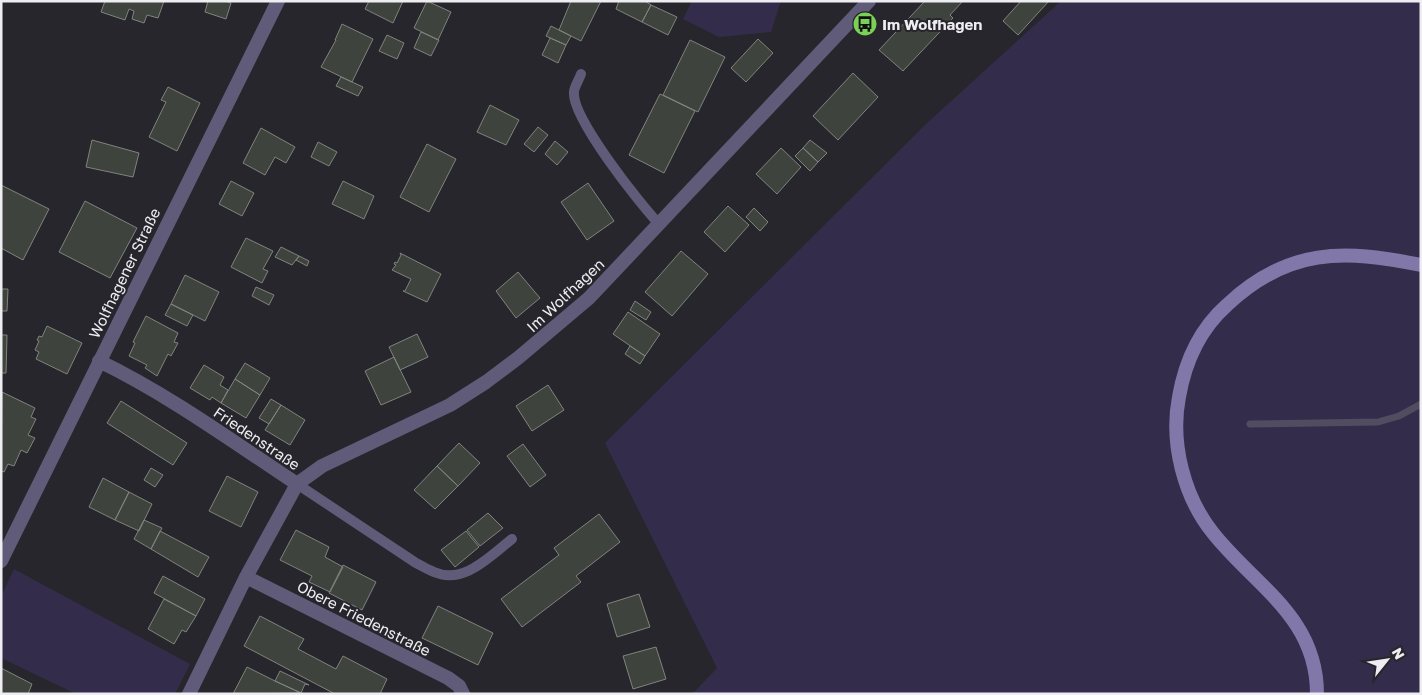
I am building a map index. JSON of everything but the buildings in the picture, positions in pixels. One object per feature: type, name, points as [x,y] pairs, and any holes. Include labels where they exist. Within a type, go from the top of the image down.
[{"type":"main road","points":[[1317,694],[1314,664],[1297,624],[1270,591],[1239,562],[1212,532],[1194,501],[1183,472],[1178,445],[1177,406],[1181,383],[1197,342],[1213,319],[1237,296],[1269,273],[1318,256],[1362,255],[1421,265]]},
{"type":"street","name":"Wolfhagener Straße","points":[[1,560],[278,1]]},
{"type":"street","name":"Im Wolfhagen","points":[[297,484],[322,466],[450,405],[494,376],[540,341],[589,298],[869,1]]},
{"type":"street","name":"Friedenstraße","points":[[99,361],[126,374],[297,484],[246,577],[189,694]]},
{"type":"street","name":"Obere Friedenstraße","points":[[246,577],[448,678],[459,686],[463,694]]},
{"type":"lane","points":[[581,74],[574,92],[577,108],[619,175],[642,206],[659,224]]},
{"type":"lane","points":[[297,484],[416,563],[444,575],[454,575],[474,569],[512,539]]},
{"type":"shaded area","points":[[692,1],[781,1],[771,32],[719,37],[683,19]]},
{"type":"shaded area","points":[[1061,1],[1421,1],[1421,694],[692,694],[717,668],[605,443],[927,123]]},
{"type":"shaded area","points":[[14,569],[190,664],[175,694],[76,694],[1,658],[1,596]]},
{"type":"waterway","points":[[1250,424],[1378,422],[1399,416],[1421,404]]},
{"type":"place","name":"Im Wolfhagen","points":[[865,24]]}]
